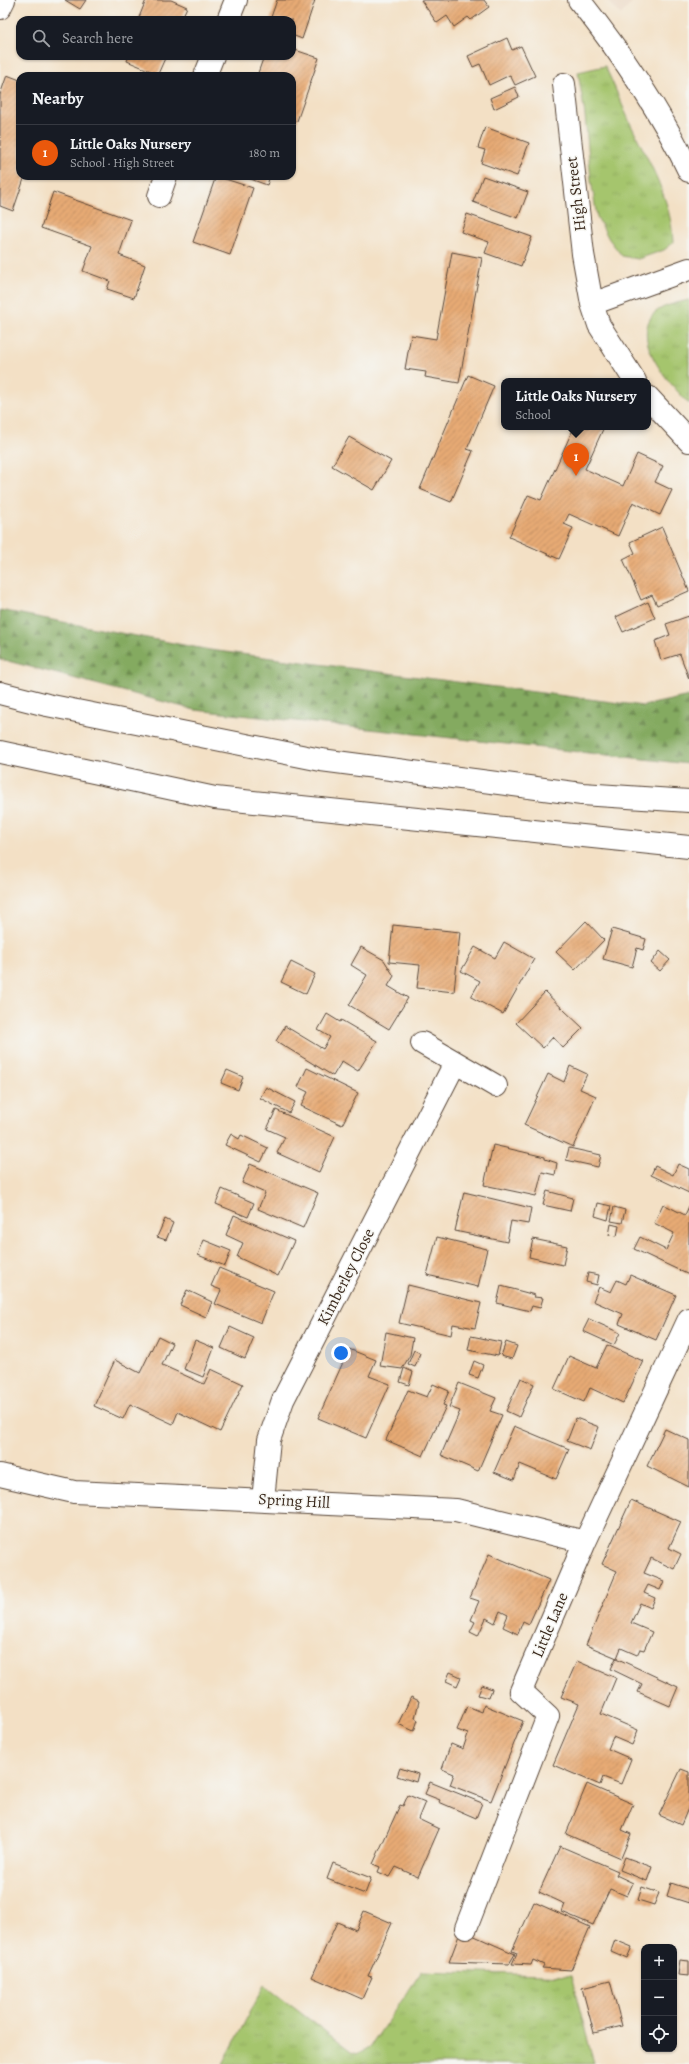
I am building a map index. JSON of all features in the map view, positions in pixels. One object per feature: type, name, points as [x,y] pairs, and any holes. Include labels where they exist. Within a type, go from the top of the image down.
[{"type":"main road","points":[[0,8],[4,0]]},
{"type":"main road","points":[[230,16],[236,0]]},
{"type":"main road","points":[[579,0],[614,44],[672,136],[689,171]]},
{"type":"main road","points":[[207,72],[211,60]]},
{"type":"main road","name":"High Street","points":[[564,84],[583,254],[592,304],[599,325],[633,378]]},
{"type":"main road","points":[[592,304],[689,269]]},
{"type":"main road","points":[[651,400],[689,441]]},
{"type":"main road","points":[[0,693],[47,705],[321,760],[582,794],[689,801]]},
{"type":"main road","points":[[0,752],[215,798],[689,847]]},
{"type":"main road","points":[[422,1043],[496,1086]]},
{"type":"main road","name":"Kimberley Close","points":[[263,1500],[269,1440],[283,1400],[456,1062]]},
{"type":"main road","name":"Little Lane","points":[[466,1928],[548,1716],[522,1691],[585,1542],[689,1319]]},
{"type":"main road","name":"Spring Hill","points":[[0,1475],[74,1492],[456,1510],[585,1542]]},
{"type":"shaded area","points":[[607,0],[634,0],[621,15]]},
{"type":"green space","points":[[605,66],[631,125],[652,167],[669,212],[672,227],[673,243],[664,250],[638,259],[622,256],[609,239],[597,217],[591,180],[585,115],[578,72]]},
{"type":"green space","points":[[689,300],[689,404],[665,376],[657,364],[647,340],[647,328],[651,317],[658,310]]},
{"type":"green space","points":[[0,610],[210,650],[643,706],[689,696],[689,764],[195,710],[0,659]]},
{"type":"green space","points":[[422,1971],[571,1976],[594,2064],[223,2064],[264,1985],[351,2051],[358,2053],[370,2047]]},
{"type":"building","points":[[65,0],[86,0],[80,9]]},
{"type":"building","points":[[146,0],[171,0],[187,7],[183,16],[140,16]]},
{"type":"building","points":[[277,0],[315,0],[302,39],[296,37],[296,16],[271,16]]},
{"type":"building","points":[[421,0],[484,0],[489,7],[471,20],[468,17],[454,27],[447,16],[437,23]]},
{"type":"building","points":[[507,38],[512,50],[521,46],[535,76],[515,85],[510,75],[489,85],[480,64],[473,67],[468,56]]},
{"type":"building","points":[[296,50],[319,58],[297,121],[296,72],[258,72],[263,60],[296,60]]},
{"type":"building","points":[[164,60],[159,72],[153,72],[127,61]]},
{"type":"building","points":[[7,75],[16,78],[16,180],[24,180],[13,211],[0,206],[0,95]]},
{"type":"building","points":[[515,87],[519,97],[494,109],[490,98]]},
{"type":"building","points":[[485,127],[529,143],[517,176],[481,163],[485,150],[478,148]]},
{"type":"building","points":[[483,176],[528,192],[518,218],[473,202]]},
{"type":"building","points":[[215,180],[228,180],[253,188],[230,255],[193,242]]},
{"type":"building","points":[[253,180],[269,180],[267,185]]},
{"type":"building","points":[[53,192],[131,220],[119,255],[145,265],[134,298],[107,289],[110,281],[83,271],[92,246],[41,228]]},
{"type":"building","points":[[467,214],[532,237],[521,266],[485,253],[489,242],[461,232]]},
{"type":"building","points":[[452,252],[482,258],[459,383],[425,377],[426,372],[405,369],[411,335],[436,339]]},
{"type":"building","points":[[468,375],[494,386],[467,449],[473,451],[451,502],[420,489]]},
{"type":"building","points":[[573,430],[603,430],[585,469],[623,486],[637,454],[663,466],[655,482],[672,490],[660,515],[633,502],[618,536],[569,514],[564,524],[573,528],[559,559],[509,537],[528,495],[541,500]]},
{"type":"building","points":[[349,437],[391,461],[374,490],[332,466]]},
{"type":"building","points":[[662,527],[689,591],[657,605],[652,595],[641,600],[623,559],[635,553],[630,542]]},
{"type":"building","points":[[648,602],[655,618],[623,632],[616,617]]},
{"type":"building","points":[[689,616],[689,679],[680,654],[661,660],[655,641],[670,635],[666,624]]},
{"type":"building","points":[[586,921],[604,940],[575,970],[556,952]]},
{"type":"building","points":[[393,925],[460,932],[454,992],[417,988],[420,965],[389,962]]},
{"type":"building","points":[[612,929],[646,939],[643,950],[637,948],[632,967],[603,959]]},
{"type":"building","points":[[504,942],[534,959],[503,1014],[471,997],[480,981],[461,971],[475,947],[495,958]]},
{"type":"building","points":[[361,947],[384,960],[394,976],[388,986],[408,998],[389,1029],[349,1005],[367,975],[351,965]]},
{"type":"building","points":[[660,951],[670,960],[660,971],[651,963]]},
{"type":"building","points":[[291,962],[315,974],[306,994],[281,982]]},
{"type":"building","points":[[545,992],[583,1028],[563,1048],[553,1037],[543,1048],[516,1023]]},
{"type":"building","points":[[327,1014],[340,1022],[341,1020],[377,1041],[358,1071],[342,1061],[333,1076],[276,1041],[285,1026],[323,1049],[330,1037],[318,1030]]},
{"type":"building","points":[[570,1066],[587,1074],[580,1089],[596,1096],[573,1147],[524,1125],[548,1074],[564,1082]]},
{"type":"building","points":[[307,1068],[358,1093],[342,1125],[301,1106],[308,1092],[298,1087]]},
{"type":"building","points":[[227,1070],[243,1077],[238,1090],[221,1083]]},
{"type":"building","points":[[266,1087],[295,1102],[289,1113],[260,1098]]},
{"type":"building","points":[[276,1110],[335,1137],[319,1172],[277,1153],[285,1137],[267,1129]]},
{"type":"building","points":[[231,1134],[239,1139],[241,1135],[268,1148],[261,1162],[225,1145]]},
{"type":"building","points":[[493,1145],[545,1157],[545,1159],[557,1163],[555,1175],[542,1172],[536,1196],[484,1185]]},
{"type":"building","points":[[569,1148],[601,1155],[598,1167],[566,1160]]},
{"type":"building","points":[[250,1164],[318,1193],[303,1228],[258,1209],[265,1193],[242,1183]]},
{"type":"building","points":[[678,1164],[689,1169],[689,1193],[651,1175],[655,1166],[673,1175]]},
{"type":"building","points":[[222,1189],[254,1203],[248,1217],[216,1204]]},
{"type":"building","points":[[547,1191],[573,1198],[570,1211],[543,1205]]},
{"type":"building","points":[[464,1192],[531,1208],[528,1224],[511,1221],[507,1242],[455,1231]]},
{"type":"building","points":[[598,1203],[611,1206],[608,1220],[595,1216]]},
{"type":"building","points":[[663,1204],[685,1215],[689,1206],[689,1275],[634,1249],[640,1237],[666,1250],[674,1233],[654,1223]]},
{"type":"building","points":[[614,1207],[625,1210],[622,1223],[611,1221]]},
{"type":"building","points":[[234,1215],[294,1241],[278,1276],[237,1257],[243,1243],[226,1235]]},
{"type":"building","points":[[165,1219],[173,1223],[166,1240],[157,1237]]},
{"type":"building","points":[[611,1224],[619,1226],[617,1236],[609,1235]]},
{"type":"building","points":[[437,1237],[487,1249],[478,1287],[427,1275]]},
{"type":"building","points":[[533,1239],[567,1246],[563,1265],[529,1257]]},
{"type":"building","points":[[204,1240],[231,1251],[225,1266],[198,1255]]},
{"type":"building","points":[[219,1268],[274,1291],[261,1323],[215,1304],[221,1290],[211,1286]]},
{"type":"building","points":[[588,1273],[599,1275],[597,1285],[586,1282]]},
{"type":"building","points":[[630,1275],[676,1295],[656,1340],[619,1324],[623,1314],[593,1301],[599,1287],[611,1292],[617,1280],[626,1284]]},
{"type":"building","points":[[408,1285],[481,1303],[475,1328],[453,1324],[451,1335],[399,1323]]},
{"type":"building","points":[[501,1286],[535,1295],[534,1297],[543,1298],[540,1308],[532,1306],[530,1311],[497,1303]]},
{"type":"building","points":[[187,1290],[212,1302],[206,1317],[180,1305]]},
{"type":"building","points":[[589,1319],[620,1333],[614,1345],[583,1331]]},
{"type":"building","points":[[230,1327],[254,1338],[245,1359],[221,1348]]},
{"type":"building","points":[[386,1332],[413,1338],[410,1355],[402,1369],[380,1366]]},
{"type":"building","points":[[158,1336],[172,1343],[162,1365],[204,1384],[211,1369],[243,1384],[220,1432],[178,1412],[173,1424],[130,1404],[123,1419],[94,1406],[115,1360],[140,1373]]},
{"type":"building","points":[[471,1336],[501,1342],[498,1356],[468,1350]]},
{"type":"building","points":[[195,1340],[214,1348],[203,1377],[184,1369]]},
{"type":"building","points":[[506,1342],[517,1346],[512,1359],[501,1356]]},
{"type":"building","points":[[607,1345],[643,1361],[623,1403],[590,1388],[584,1402],[554,1389],[569,1356],[596,1368]]},
{"type":"building","points":[[349,1349],[376,1360],[369,1376],[390,1384],[366,1438],[318,1418]]},
{"type":"building","points":[[414,1350],[420,1353],[415,1367],[408,1364]]},
{"type":"building","points":[[474,1361],[483,1365],[478,1378],[469,1375]]},
{"type":"building","points":[[404,1368],[413,1372],[409,1385],[400,1382]]},
{"type":"building","points":[[521,1378],[534,1384],[519,1417],[506,1411]]},
{"type":"building","points":[[459,1383],[496,1398],[490,1411],[502,1415],[478,1471],[441,1455],[460,1411],[449,1407]]},
{"type":"building","points":[[433,1384],[449,1391],[443,1405],[446,1406],[423,1456],[386,1440],[408,1390],[427,1397]]},
{"type":"building","points":[[576,1418],[599,1427],[590,1450],[567,1441]]},
{"type":"building","points":[[514,1426],[569,1449],[556,1479],[520,1464],[514,1480],[494,1472]]},
{"type":"building","points":[[665,1429],[689,1440],[689,1487],[647,1466]]},
{"type":"building","points":[[631,1500],[681,1522],[669,1548],[681,1554],[674,1569],[651,1558],[644,1573],[664,1581],[660,1590],[648,1585],[644,1593],[655,1598],[651,1608],[640,1603],[631,1623],[652,1632],[644,1650],[640,1649],[637,1655],[621,1648],[617,1658],[586,1645],[617,1571],[602,1564]]},
{"type":"building","points":[[489,1554],[549,1580],[529,1624],[523,1621],[518,1634],[503,1627],[508,1615],[500,1611],[495,1623],[486,1618],[478,1636],[470,1632],[475,1622],[471,1620],[479,1601],[470,1598]]},
{"type":"building","points":[[616,1658],[678,1687],[670,1706],[638,1692],[642,1684],[611,1669]]},
{"type":"building","points":[[577,1661],[616,1678],[601,1714],[638,1730],[632,1745],[613,1737],[608,1749],[631,1759],[621,1784],[603,1777],[600,1785],[553,1765],[579,1704],[561,1697]]},
{"type":"building","points":[[450,1672],[461,1677],[457,1686],[446,1681]]},
{"type":"building","points":[[482,1685],[492,1689],[489,1698],[478,1695]]},
{"type":"building","points":[[411,1697],[419,1701],[415,1718],[418,1720],[414,1731],[398,1724]]},
{"type":"building","points":[[484,1705],[523,1721],[491,1801],[450,1785],[454,1774],[442,1769],[451,1744],[463,1749],[468,1734],[457,1730],[467,1706],[482,1712]]},
{"type":"building","points":[[400,1768],[418,1774],[416,1782],[397,1776]]},
{"type":"building","points":[[681,1769],[689,1772],[689,1806],[681,1825],[659,1815]]},
{"type":"building","points":[[430,1782],[482,1803],[476,1818],[439,1802],[440,1800],[425,1794]]},
{"type":"building","points":[[587,1784],[633,1804],[622,1830],[631,1834],[621,1858],[566,1834]]},
{"type":"building","points":[[408,1795],[425,1802],[418,1819],[439,1829],[418,1877],[396,1867],[390,1877],[378,1872],[380,1867],[373,1864],[400,1805],[403,1806]]},
{"type":"building","points":[[560,1846],[618,1871],[616,1875],[633,1883],[627,1896],[610,1889],[593,1925],[562,1912],[565,1904],[539,1892]]},
{"type":"building","points":[[625,1857],[652,1867],[647,1881],[620,1870]]},
{"type":"building","points":[[333,1863],[371,1878],[365,1894],[327,1879]]},
{"type":"building","points":[[671,1883],[689,1889],[689,1903],[667,1896]]},
{"type":"building","points":[[642,1887],[659,1893],[654,1905],[638,1900]]},
{"type":"building","points":[[534,1902],[590,1927],[571,1970],[542,1968],[544,1965],[533,1960],[531,1965],[512,1964],[517,1953],[512,1951]]},
{"type":"building","points":[[364,1911],[392,1923],[368,1976],[372,1977],[362,1999],[312,1977],[337,1922],[356,1930]]},
{"type":"building","points":[[461,1930],[515,1954],[509,1964],[449,1962]]},
{"type":"building","points":[[615,1940],[632,1947],[627,1958],[611,1951]]},
{"type":"building","points":[[680,1960],[689,1961],[689,1976],[678,1975]]},
{"type":"building","points":[[610,1981],[622,2026],[594,2033],[582,1988]]},
{"type":"place","name":"Little Oaks Nursery","points":[[576,476]]}]
